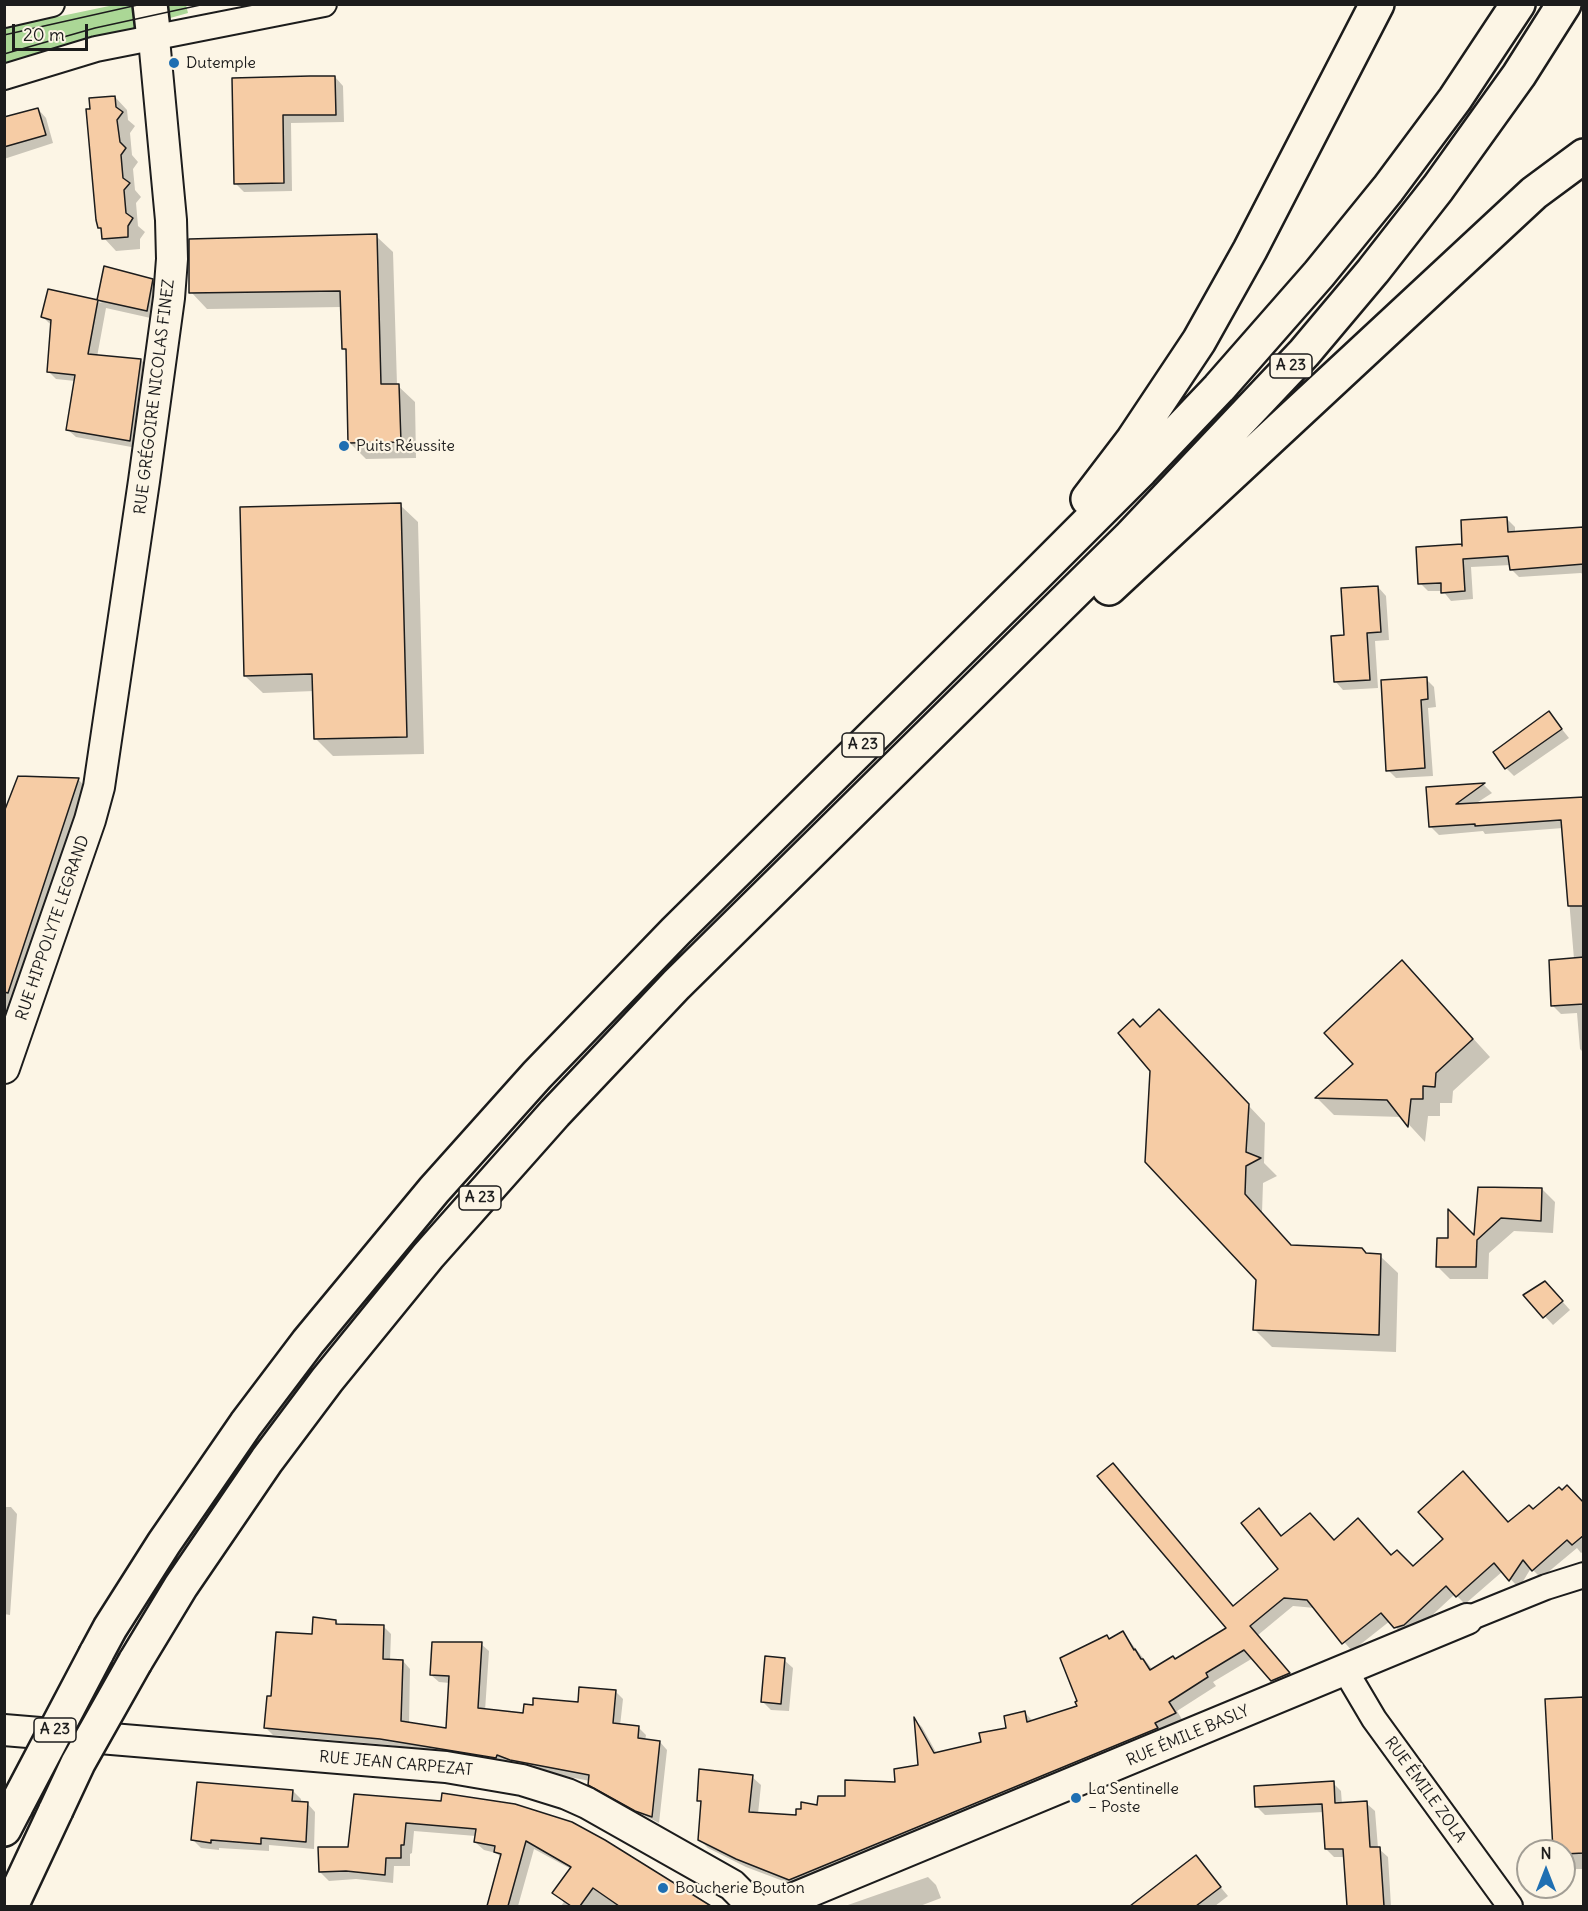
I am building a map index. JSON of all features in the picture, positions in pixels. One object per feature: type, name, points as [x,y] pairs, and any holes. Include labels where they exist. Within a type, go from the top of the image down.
[{"type":"main road","name":"RUE GRÉGOIRE NICOLAS FINEZ","points":[[150,4],[154,39]]},
{"type":"main road","points":[[1034,577],[1089,497],[1133,440],[1199,341],[1250,250],[1377,4]]},
{"type":"main road","name":"A 23","points":[[10,1818],[110,1628],[164,1543],[252,1415],[314,1334],[434,1190],[544,1068],[652,955],[1141,470],[1219,388],[1319,274],[1415,154],[1477,68],[1518,4]]},
{"type":"main road","name":"A 23","points":[[11,1906],[99,1723],[181,1586],[267,1460],[327,1380],[428,1256],[549,1120],[676,985],[1143,523],[1253,408],[1349,300],[1417,215],[1478,134],[1564,4]]},
{"type":"main road","points":[[974,691],[1073,621],[1534,193],[1584,156]]},
{"type":"street","points":[[4,15],[52,4]]},
{"type":"street","points":[[4,78],[96,49],[324,4]]},
{"type":"street","name":"RUE GRÉGOIRE NICOLAS FINEZ","points":[[99,787],[144,481],[171,276],[171,220],[154,39]]},
{"type":"street","name":"RUE HIPPOLYTE LEGRAND","points":[[4,1068],[90,820],[99,787]]},
{"type":"street","points":[[1467,1619],[1546,1587],[1584,1575]]},
{"type":"street","name":"RUE ÉMILE BASLY","points":[[775,1906],[1467,1619]]},
{"type":"street","name":"RUE ÉMILE ZOLA","points":[[1345,1670],[1374,1719],[1510,1906]]},
{"type":"street","name":"RUE JEAN CARPEZAT","points":[[4,1730],[446,1767],[522,1780],[567,1794],[587,1803],[724,1880],[742,1893],[753,1906]]},
{"type":"green space","points":[[139,4],[142,29],[5,66],[4,28],[114,5]]},
{"type":"green space","points":[[162,5],[186,5],[188,13],[163,20]]},
{"type":"building","points":[[335,76],[336,115],[283,115],[284,183],[234,184],[232,78]]},
{"type":"building","points":[[115,96],[116,107],[123,112],[117,120],[120,142],[126,148],[121,155],[123,178],[130,183],[124,190],[126,213],[133,218],[128,226],[128,237],[102,239],[101,228],[98,228],[96,220],[86,109],[90,109],[89,98]]},
{"type":"building","points":[[38,108],[46,135],[4,147],[4,117]]},
{"type":"building","points":[[377,234],[381,384],[399,384],[401,442],[348,443],[346,349],[342,349],[340,291],[189,293],[189,239]]},
{"type":"building","points":[[104,266],[153,279],[147,311],[97,300]]},
{"type":"building","points":[[48,289],[98,300],[88,354],[141,359],[130,441],[66,430],[75,375],[47,372],[51,320],[41,317]]},
{"type":"building","points":[[401,503],[407,737],[314,739],[312,674],[244,676],[240,507]]},
{"type":"building","points":[[1507,517],[1508,532],[1584,527],[1584,564],[1510,570],[1508,556],[1463,559],[1465,591],[1441,593],[1441,583],[1418,584],[1416,547],[1462,544],[1461,520]]},
{"type":"building","points":[[1378,586],[1381,632],[1367,633],[1370,680],[1334,682],[1331,636],[1344,635],[1341,588]]},
{"type":"building","points":[[1427,677],[1428,699],[1421,700],[1425,768],[1386,771],[1381,680]]},
{"type":"building","points":[[1549,711],[1562,729],[1505,769],[1493,752]]},
{"type":"building","points":[[18,776],[79,778],[8,993],[4,992],[4,812]]},
{"type":"building","points":[[1485,783],[1456,804],[1584,797],[1584,906],[1568,906],[1561,820],[1429,827],[1426,787]]},
{"type":"building","points":[[1584,957],[1584,1004],[1551,1006],[1549,960]]},
{"type":"building","points":[[1402,960],[1473,1039],[1436,1073],[1435,1087],[1423,1086],[1423,1099],[1411,1099],[1408,1127],[1387,1100],[1315,1098],[1353,1064],[1324,1033]]},
{"type":"building","points":[[1159,1009],[1249,1104],[1246,1152],[1261,1158],[1246,1166],[1245,1194],[1291,1245],[1362,1248],[1366,1253],[1381,1254],[1379,1335],[1253,1330],[1256,1280],[1145,1162],[1150,1071],[1118,1033],[1133,1019],[1140,1027]]},
{"type":"building","points":[[1478,1187],[1542,1188],[1541,1221],[1501,1218],[1477,1240],[1476,1267],[1436,1267],[1437,1238],[1448,1238],[1448,1209],[1474,1235]]},
{"type":"building","points":[[1545,1281],[1563,1301],[1543,1318],[1523,1295]]},
{"type":"building","points":[[1113,1463],[1233,1606],[1278,1569],[1241,1523],[1259,1508],[1281,1536],[1310,1513],[1334,1540],[1358,1518],[1391,1555],[1397,1550],[1413,1566],[1443,1539],[1418,1512],[1463,1471],[1508,1522],[1529,1505],[1533,1509],[1559,1487],[1562,1490],[1567,1485],[1584,1503],[1584,1535],[1572,1545],[1567,1540],[1532,1571],[1523,1560],[1509,1581],[1494,1563],[1456,1597],[1446,1586],[1404,1625],[1394,1628],[1381,1613],[1342,1644],[1307,1600],[1284,1598],[1250,1626],[1290,1673],[1271,1681],[1244,1650],[1206,1673],[1208,1677],[1169,1702],[1176,1713],[1155,1723],[1158,1728],[789,1880],[736,1859],[698,1840],[701,1801],[697,1801],[699,1769],[753,1775],[749,1812],[796,1815],[796,1809],[801,1809],[801,1802],[817,1805],[818,1796],[845,1796],[845,1780],[895,1782],[894,1769],[918,1765],[914,1717],[934,1753],[981,1742],[979,1733],[1006,1728],[1004,1716],[1025,1711],[1027,1722],[1077,1706],[1060,1658],[1107,1635],[1109,1639],[1123,1631],[1150,1670],[1173,1656],[1175,1659],[1226,1628],[1097,1476]]},
{"type":"building","points":[[313,1617],[336,1620],[336,1624],[384,1625],[383,1659],[403,1660],[401,1721],[446,1728],[449,1676],[430,1675],[432,1642],[482,1642],[478,1708],[523,1713],[524,1704],[533,1705],[533,1698],[578,1702],[579,1687],[616,1690],[613,1723],[639,1726],[638,1738],[660,1741],[652,1817],[635,1811],[588,1785],[589,1775],[510,1760],[497,1755],[496,1758],[380,1739],[264,1728],[267,1696],[271,1696],[276,1632],[312,1634]]},
{"type":"building","points":[[765,1656],[785,1658],[781,1704],[761,1702]]},
{"type":"building","points":[[1584,1697],[1584,1853],[1576,1853],[1576,1839],[1552,1839],[1545,1699]]},
{"type":"building","points":[[1334,1781],[1335,1803],[1367,1801],[1370,1847],[1380,1847],[1384,1906],[1347,1906],[1343,1849],[1325,1849],[1322,1804],[1255,1807],[1254,1786]]},
{"type":"building","points":[[197,1782],[293,1790],[292,1801],[308,1802],[306,1842],[261,1838],[261,1844],[211,1840],[211,1843],[191,1840]]},
{"type":"building","points":[[442,1793],[515,1804],[572,1822],[711,1906],[619,1906],[593,1888],[580,1906],[571,1906],[552,1893],[571,1867],[526,1841],[508,1906],[487,1906],[501,1854],[494,1852],[495,1846],[474,1842],[476,1829],[406,1823],[404,1845],[401,1845],[401,1858],[386,1858],[385,1875],[346,1871],[319,1872],[318,1847],[348,1847],[354,1794],[441,1801]]},
{"type":"building","points":[[1196,1855],[1221,1887],[1196,1906],[1130,1906]]},
{"type":"tram line","points":[[4,35],[142,4]]},
{"type":"tram line","points":[[4,54],[95,28],[205,4]]},
{"type":"place","name":"Dutemple","points":[[174,63]]},
{"type":"place","name":"Puits Réussite","points":[[344,446]]},
{"type":"place","name":"La Sentinelle – Poste","points":[[1076,1798]]},
{"type":"place","name":"Boucherie Bouton","points":[[663,1888]]}]
